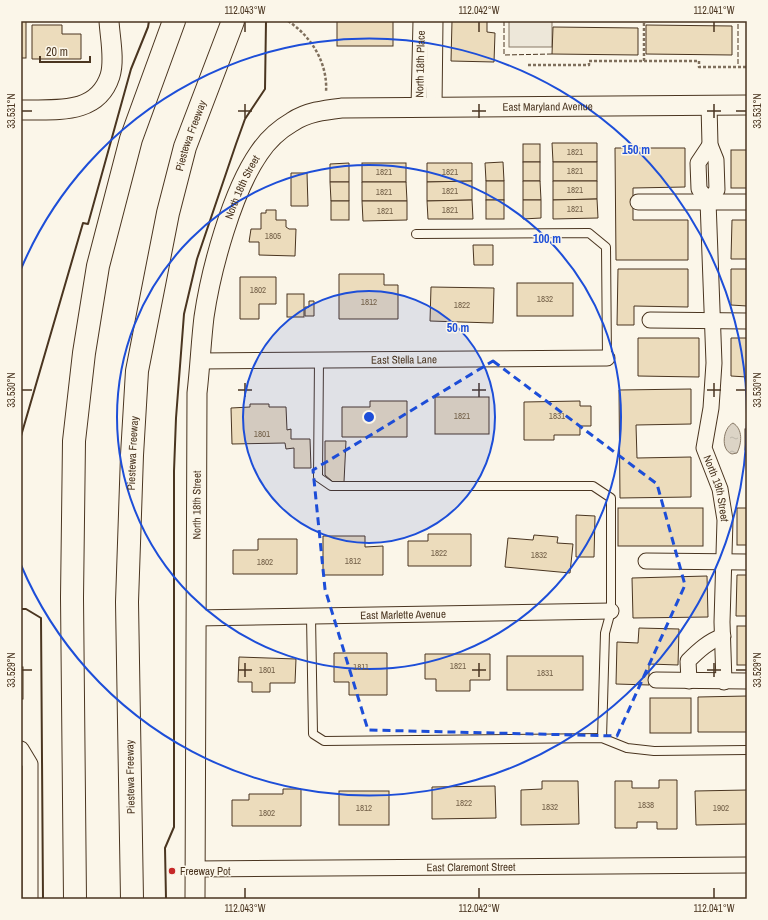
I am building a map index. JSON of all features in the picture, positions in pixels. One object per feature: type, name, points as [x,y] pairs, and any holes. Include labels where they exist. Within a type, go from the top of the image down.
[{"type":"highway","points":[[75,899],[72,590],[75,426],[84,353],[98,266],[131,139],[174,21]]},
{"type":"highway","name":"Piestewa Freeway","points":[[132,899],[127,602],[132,455],[137,371],[168,213],[185,147],[233,21]]},
{"type":"street","points":[[21,110],[65,109],[84,105],[101,95],[110,75],[109,21]]},
{"type":"street","name":"North 18th Place","points":[[426,107],[428,22]]},
{"type":"street","points":[[708,201],[717,190],[716,160],[710,145],[709,105]]},
{"type":"street","name":"East Maryland Avenue","points":[[280,130],[293,121],[308,114],[342,108],[747,105]]},
{"type":"street","name":"North 18th Street","points":[[195,899],[197,393],[200,361],[208,292],[237,197],[259,152],[280,130]]},
{"type":"street","name":"North 19th Street","points":[[708,201],[714,363],[711,408],[704,448],[720,489],[725,520],[723,636],[724,682]]},
{"type":"street","points":[[638,202],[747,202]]},
{"type":"street","points":[[650,320],[747,320]]},
{"type":"street","name":"East Stella Lane","points":[[200,361],[607,358]]},
{"type":"street","points":[[646,561],[747,562]]},
{"type":"street","name":"East Marlette Avenue","points":[[196,618],[611,611]]},
{"type":"street","points":[[689,681],[688,660],[700,648],[723,636]]},
{"type":"street","points":[[656,680],[724,682],[747,681]]},
{"type":"street","points":[[21,749],[30,764],[25,867],[30,899]]},
{"type":"street","name":"East Claremont Street","points":[[195,869],[747,865]]},
{"type":"lane","points":[[416,234],[589,233],[606,247],[607,358]]},
{"type":"lane","points":[[319,360],[318,477],[331,486],[593,486],[611,498],[611,611],[605,633],[602,738]]},
{"type":"lane","points":[[311,616],[313,734],[324,741],[602,738],[626,748],[654,751],[747,750]]},
{"type":"path","points":[[288,21],[298,28],[311,42],[323,68],[326,88],[324,110]]},
{"type":"path","points":[[644,21],[644,61]]},
{"type":"path","points":[[528,65],[589,65],[589,61],[699,61],[699,67],[747,67]]},
{"type":"highlighted area","points":[[493,361],[657,484],[685,585],[617,736],[368,730],[325,589],[313,470]]},
{"type":"shaded area","points":[[509,21],[552,21],[552,47],[509,47]]},
{"type":"water","points":[[733,423],[739,429],[741,441],[737,453],[732,454],[728,452],[724,444],[724,439],[727,429]]},
{"type":"building","points":[[21,21],[26,21],[26,58],[21,58]]},
{"type":"building","points":[[337,21],[393,21],[393,46],[337,46]]},
{"type":"building","points":[[452,21],[487,21],[487,32],[495,33],[494,62],[451,61]]},
{"type":"building","points":[[32,25],[62,25],[62,34],[81,34],[81,59],[32,59]]},
{"type":"building","points":[[646,25],[732,26],[732,55],[646,54]]},
{"type":"building","points":[[553,27],[638,28],[638,55],[552,54]]},
{"type":"building","points":[[552,143],[597,143],[597,162],[553,162]]},
{"type":"building","points":[[523,144],[540,144],[540,162],[523,162]]},
{"type":"building","points":[[615,148],[685,148],[685,187],[633,188],[633,220],[688,220],[688,260],[616,260]]},
{"type":"building","points":[[731,150],[747,150],[747,188],[731,188]]},
{"type":"building","points":[[503,162],[504,181],[486,181],[485,163]]},
{"type":"building","points":[[523,162],[540,162],[540,181],[523,181]]},
{"type":"building","points":[[553,162],[597,162],[597,181],[553,181]]},
{"type":"building","points":[[349,163],[349,182],[330,182],[330,164]]},
{"type":"building","points":[[362,163],[406,163],[406,182],[362,182]]},
{"type":"building","points":[[427,163],[472,163],[472,181],[427,182]]},
{"type":"building","points":[[291,173],[307,173],[308,206],[291,206]]},
{"type":"building","points":[[472,181],[472,200],[427,201],[427,182]]},
{"type":"building","points":[[486,181],[504,181],[504,200],[486,200]]},
{"type":"building","points":[[523,181],[540,181],[541,200],[523,200]]},
{"type":"building","points":[[553,181],[597,181],[597,199],[553,200]]},
{"type":"building","points":[[330,182],[349,182],[349,201],[331,201]]},
{"type":"building","points":[[362,182],[406,182],[407,201],[362,201]]},
{"type":"building","points":[[597,199],[598,218],[553,219],[553,200]]},
{"type":"building","points":[[472,200],[473,219],[428,219],[427,201]]},
{"type":"building","points":[[486,200],[504,200],[504,219],[486,219]]},
{"type":"building","points":[[523,200],[541,200],[541,218],[523,219]]},
{"type":"building","points":[[331,201],[349,201],[349,220],[331,220]]},
{"type":"building","points":[[362,201],[407,201],[407,220],[363,221]]},
{"type":"building","points":[[266,210],[276,210],[276,220],[286,220],[286,227],[289,229],[296,229],[295,256],[259,255],[259,242],[249,242],[251,229],[261,229],[261,213],[266,213]]},
{"type":"building","points":[[732,220],[747,220],[747,259],[731,259]]},
{"type":"building","points":[[473,245],[493,245],[493,265],[474,265]]},
{"type":"building","points":[[618,269],[688,269],[688,307],[634,306],[634,325],[617,325]]},
{"type":"building","points":[[731,269],[747,269],[747,306],[731,305]]},
{"type":"building","points":[[339,274],[384,274],[384,285],[398,285],[398,319],[339,319]]},
{"type":"building","points":[[240,277],[276,277],[276,304],[259,304],[259,319],[240,319]]},
{"type":"building","points":[[517,283],[573,283],[573,316],[517,316]]},
{"type":"building","points":[[431,287],[494,288],[493,323],[430,321]]},
{"type":"building","points":[[287,294],[304,294],[304,317],[287,317]]},
{"type":"building","points":[[309,301],[314,301],[314,316],[305,316],[305,307],[309,307]]},
{"type":"building","points":[[638,338],[699,338],[699,377],[638,376]]},
{"type":"building","points":[[731,338],[747,338],[747,377],[731,376]]},
{"type":"building","points":[[691,389],[691,424],[636,425],[637,458],[691,457],[691,497],[620,498],[619,390]]},
{"type":"building","points":[[435,397],[489,397],[489,434],[435,434]]},
{"type":"building","points":[[370,401],[407,401],[407,437],[342,437],[342,407],[370,407]]},
{"type":"building","points":[[580,401],[580,406],[591,406],[591,426],[580,426],[580,435],[554,435],[554,440],[524,440],[524,402]]},
{"type":"building","points":[[250,404],[269,404],[269,407],[286,407],[287,430],[291,429],[291,439],[310,439],[311,468],[294,468],[294,448],[286,449],[285,443],[232,444],[231,408],[250,407]]},
{"type":"building","points":[[745,429],[747,429],[747,450],[745,450]]},
{"type":"building","points":[[325,441],[346,441],[344,482],[333,482],[325,475]]},
{"type":"building","points":[[618,508],[703,508],[703,546],[618,546]]},
{"type":"building","points":[[737,508],[747,508],[747,545],[737,545]]},
{"type":"building","points":[[576,515],[595,516],[594,557],[576,557]]},
{"type":"building","points":[[428,534],[471,534],[471,566],[408,566],[408,541],[428,541]]},
{"type":"building","points":[[534,535],[558,537],[557,543],[573,544],[570,573],[505,567],[508,538],[533,540]]},
{"type":"building","points":[[323,536],[365,536],[365,547],[383,546],[383,575],[323,575]]},
{"type":"building","points":[[258,539],[297,539],[297,574],[233,574],[233,550],[258,550]]},
{"type":"building","points":[[737,575],[747,575],[747,616],[736,616]]},
{"type":"building","points":[[707,576],[708,617],[633,618],[632,578]]},
{"type":"building","points":[[737,626],[747,626],[747,665],[737,665]]},
{"type":"building","points":[[639,628],[679,629],[678,665],[649,664],[649,685],[616,684],[617,642],[638,643]]},
{"type":"building","points":[[334,653],[387,653],[387,695],[349,695],[349,682],[334,682]]},
{"type":"building","points":[[425,654],[490,654],[490,680],[470,680],[470,691],[436,691],[436,679],[425,679]]},
{"type":"building","points":[[507,656],[583,656],[583,690],[507,690]]},
{"type":"building","points":[[239,657],[296,659],[295,683],[270,683],[270,692],[252,692],[252,682],[238,682]]},
{"type":"building","points":[[21,667],[23,667],[23,699],[21,699]]},
{"type":"building","points":[[747,696],[747,732],[698,732],[698,697]]},
{"type":"building","points":[[650,698],[691,698],[691,733],[650,733]]},
{"type":"building","points":[[659,780],[677,780],[677,829],[657,829],[657,822],[637,822],[637,828],[615,828],[615,781],[632,781],[632,788],[659,788]]},
{"type":"building","points":[[542,781],[578,781],[579,824],[521,825],[521,790],[542,789]]},
{"type":"building","points":[[495,786],[496,818],[432,819],[432,787]]},
{"type":"building","points":[[283,789],[301,789],[301,826],[232,826],[232,800],[249,800],[249,794],[283,794]]},
{"type":"building","points":[[747,790],[747,824],[696,825],[695,791]]},
{"type":"building","points":[[339,791],[389,791],[389,825],[339,825]]},
{"type":"fence","points":[[504,21],[504,55],[552,54]]},
{"type":"fence","points":[[738,21],[738,64]]},
{"type":"wall","points":[[21,436],[83,223],[88,224],[131,69],[149,21]]},
{"type":"wall","points":[[166,899],[165,848],[174,827],[174,471],[176,418],[184,314],[197,259],[236,144],[245,119],[265,89],[266,21]]},
{"type":"wall","points":[[21,609],[26,609],[41,618],[43,899]]},
{"type":"place","name":"Freeway Pot","points":[[172,871]]}]
